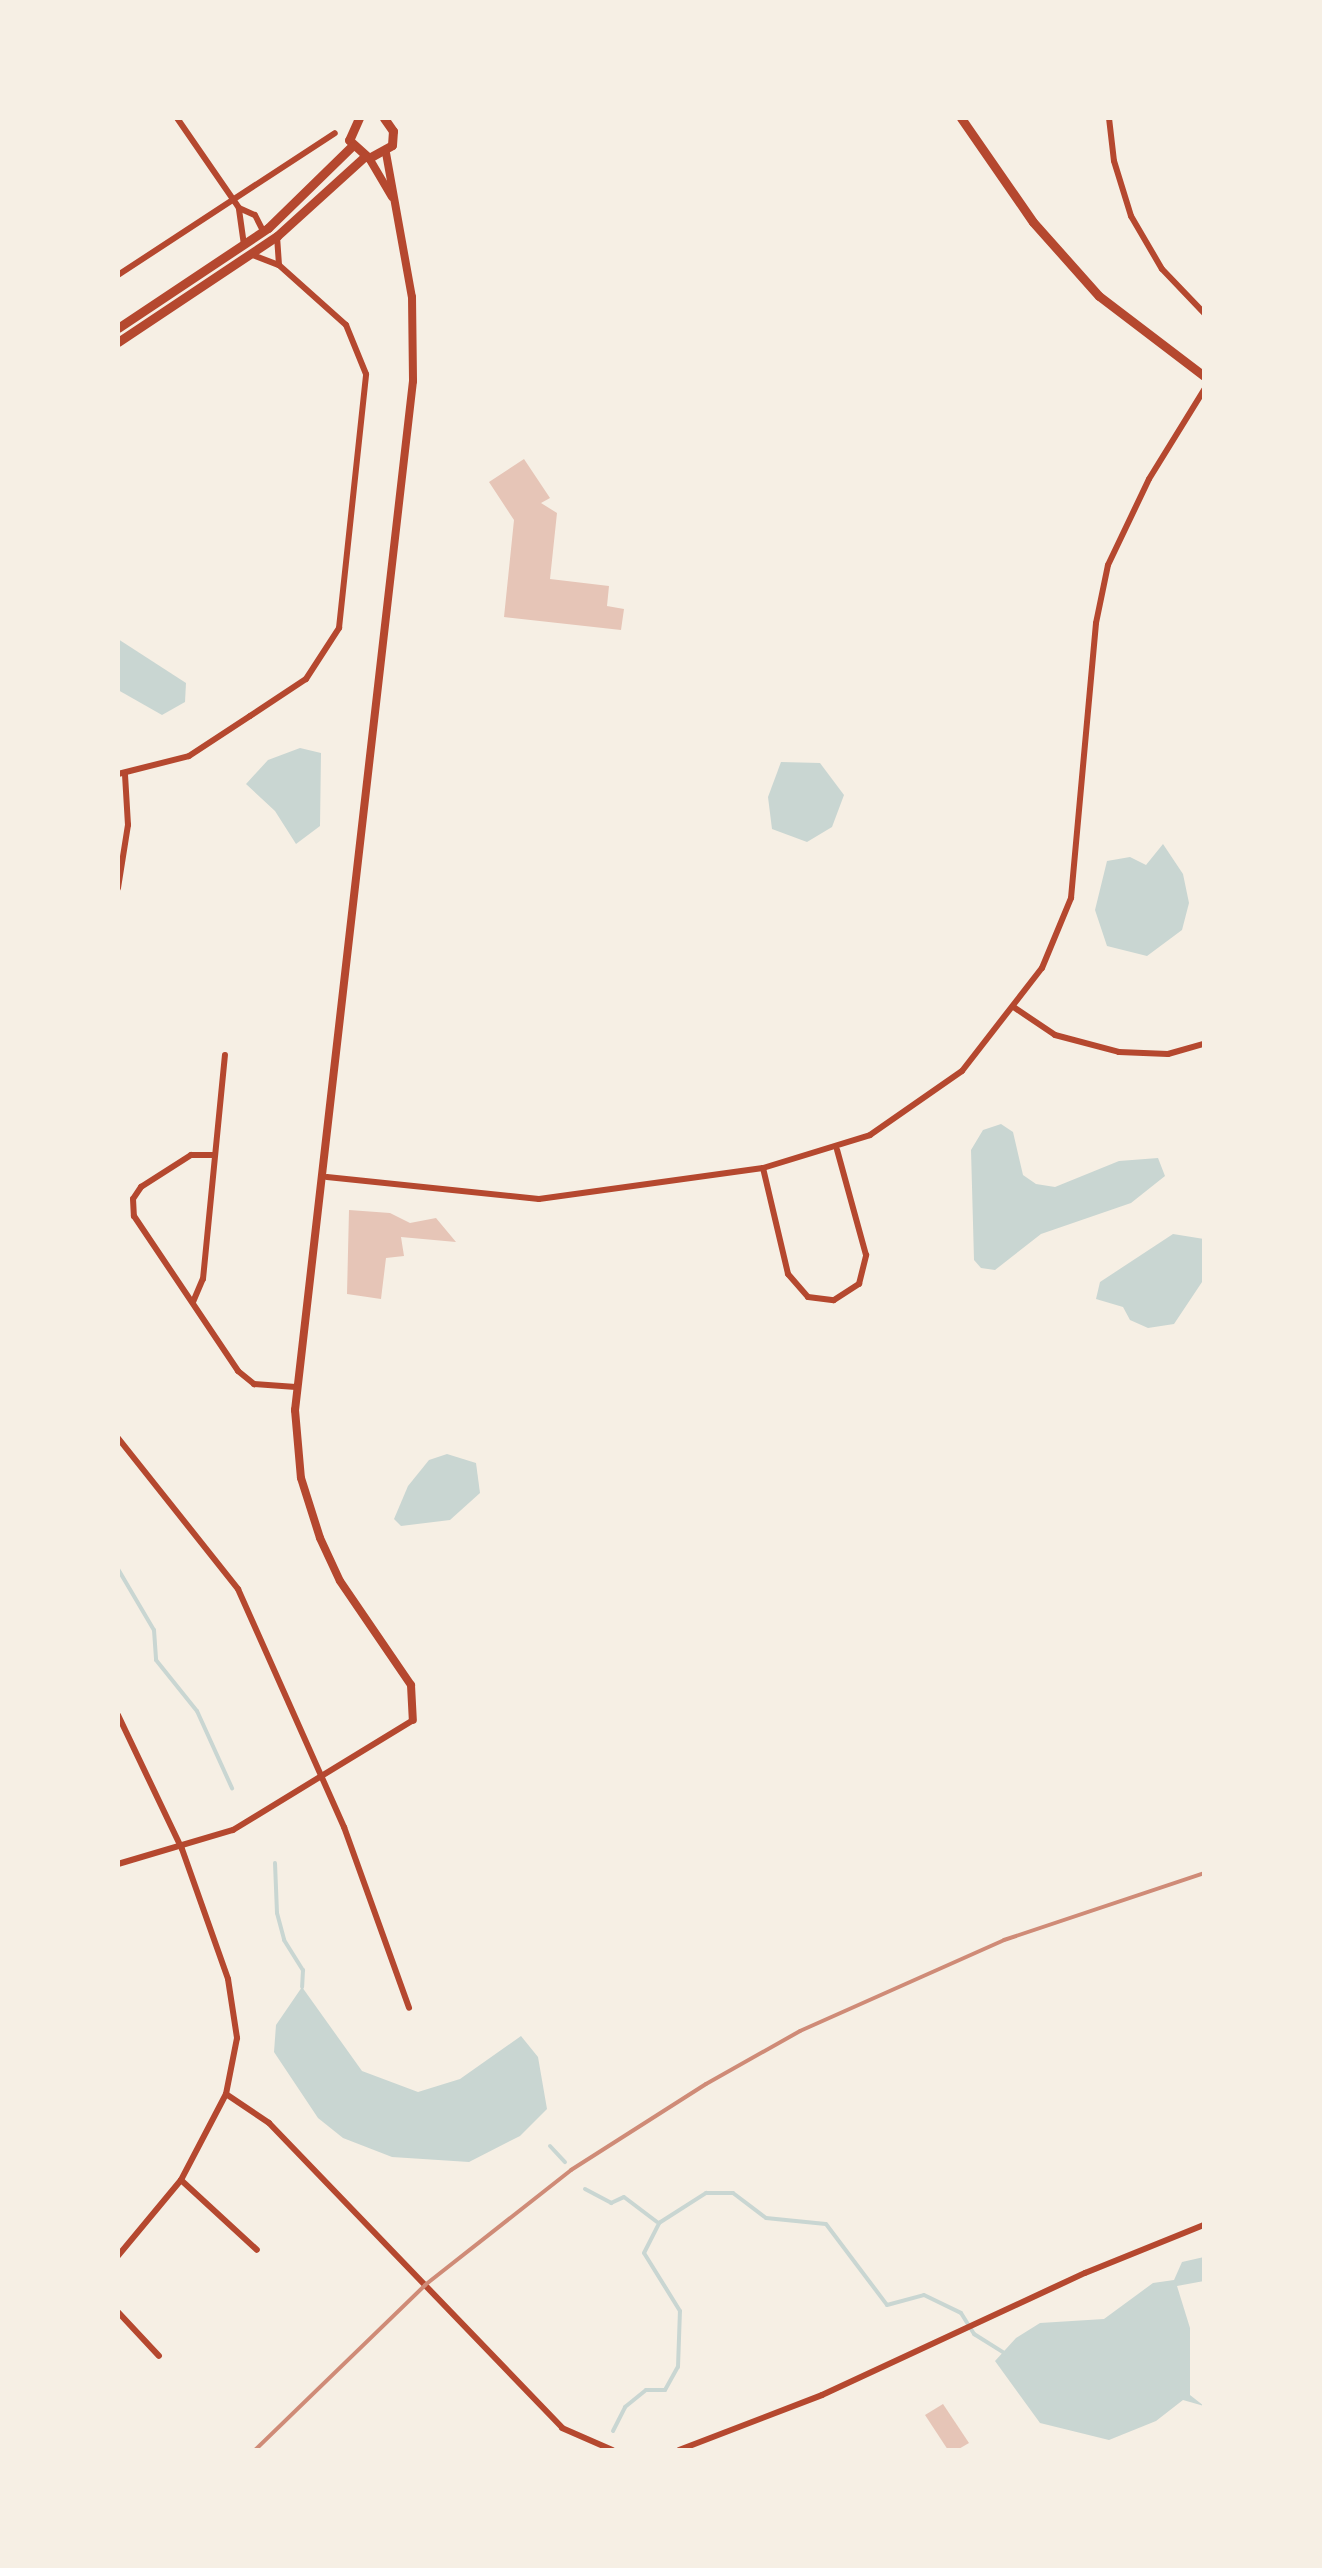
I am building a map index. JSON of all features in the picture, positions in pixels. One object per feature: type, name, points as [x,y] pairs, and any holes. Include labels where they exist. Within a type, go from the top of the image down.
[{"type":"main road","points":[[238,261],[352,146],[356,118]]},
{"type":"main road","points":[[118,328],[246,249],[276,236],[367,157],[386,153],[388,122],[400,118]]},
{"type":"main road","points":[[961,118],[1078,274],[1161,348],[1204,376]]},
{"type":"main road","points":[[352,146],[367,157]]},
{"type":"main road","points":[[118,342],[238,261],[263,232]]},
{"type":"street","points":[[177,118],[240,208],[254,215],[263,232]]},
{"type":"street","points":[[1109,118],[1114,161],[1131,216],[1162,269],[1204,313]]},
{"type":"street","points":[[118,275],[335,133]]},
{"type":"street","points":[[118,1864],[182,1849],[233,1830],[412,1720],[417,1708],[410,1685],[340,1581],[320,1538],[301,1478],[296,1388],[326,1177],[413,381],[412,297],[386,153]]},
{"type":"street","points":[[367,157],[392,197]]},
{"type":"street","points":[[118,888],[128,825],[121,774],[189,756],[306,678],[340,628],[366,374],[346,325],[279,265],[246,249],[240,208]]},
{"type":"street","points":[[276,236],[279,265]]},
{"type":"street","points":[[326,1177],[539,1199],[763,1168],[837,1150],[900,1118],[962,1071],[1016,1008],[1042,968],[1071,898],[1096,623],[1108,566],[1149,479],[1204,390]]},
{"type":"street","points":[[1016,1008],[1055,1035],[1119,1052],[1168,1054],[1204,1044]]},
{"type":"street","points":[[192,1304],[202,1279],[224,1054]]},
{"type":"street","points":[[763,1168],[788,1274],[808,1297],[834,1300],[858,1284],[866,1256],[837,1150]]},
{"type":"street","points":[[214,1154],[174,1163],[133,1199],[144,1238],[220,1349],[254,1384],[296,1388]]},
{"type":"street","points":[[118,1438],[228,1570],[323,1778],[410,2008]]},
{"type":"street","points":[[118,1715],[182,1849],[235,2011],[237,2038],[226,2094],[181,2180],[118,2256]]},
{"type":"street","points":[[226,2094],[268,2124],[541,2408],[566,2430],[612,2450]]},
{"type":"street","points":[[181,2180],[257,2250]]},
{"type":"street","points":[[679,2450],[822,2395],[1204,2225]]},
{"type":"street","points":[[118,2312],[159,2356]]},
{"type":"shaded area","points":[[118,639],[186,683],[185,702],[162,715],[118,690]]},
{"type":"shaded area","points":[[300,748],[321,753],[320,826],[296,844],[275,811],[246,784],[268,760]]},
{"type":"shaded area","points":[[781,762],[820,763],[844,795],[832,827],[807,842],[772,829],[768,797]]},
{"type":"shaded area","points":[[1163,844],[1183,874],[1189,903],[1182,930],[1147,956],[1107,946],[1095,910],[1107,861],[1130,857],[1146,865]]},
{"type":"shaded area","points":[[1001,1124],[1013,1132],[1023,1175],[1036,1184],[1055,1187],[1119,1161],[1158,1158],[1165,1176],[1131,1203],[1041,1234],[995,1270],[981,1268],[974,1260],[971,1150],[983,1130]]},
{"type":"shaded area","points":[[1173,1234],[1204,1239],[1204,1279],[1174,1324],[1148,1328],[1130,1320],[1123,1307],[1096,1299],[1100,1282]]},
{"type":"shaded area","points":[[447,1454],[476,1463],[480,1493],[450,1520],[401,1526],[394,1519],[408,1486],[429,1460]]},
{"type":"shaded area","points":[[302,1987],[362,2071],[418,2092],[460,2079],[521,2036],[538,2057],[547,2109],[520,2136],[469,2162],[392,2157],[343,2138],[318,2118],[274,2052],[276,2025]]},
{"type":"shaded area","points":[[1204,2257],[1204,2281],[1177,2286],[1190,2328],[1190,2395],[1204,2406],[1183,2400],[1156,2421],[1109,2440],[1040,2423],[995,2361],[1016,2338],[1040,2323],[1104,2319],[1153,2283],[1174,2280],[1182,2262]]},
{"type":"building","points":[[524,459],[550,498],[541,503],[557,513],[550,579],[609,586],[607,606],[624,609],[621,630],[504,617],[514,520],[489,482]]},
{"type":"building","points":[[349,1210],[390,1213],[410,1223],[436,1218],[456,1242],[401,1237],[404,1256],[386,1258],[381,1299],[347,1294]]},
{"type":"building","points":[[943,2404],[969,2443],[957,2450],[948,2450],[925,2415]]},
{"type":"waterway","points":[[118,1569],[154,1630],[156,1660],[197,1711],[232,1788]]},
{"type":"waterway","points":[[275,1863],[277,1913],[284,1940],[303,1970],[302,1987]]},
{"type":"waterway","points":[[550,2146],[565,2162]]},
{"type":"waterway","points":[[585,2189],[611,2203],[624,2197],[657,2222]]},
{"type":"waterway","points":[[613,2431],[625,2407],[646,2390],[665,2390],[678,2367],[680,2311],[644,2253],[659,2223],[706,2193],[733,2193],[766,2218],[826,2224],[887,2305],[924,2295],[961,2313],[974,2334],[1005,2353]]},
{"type":"railway","points":[[255,2450],[425,2285],[571,2170],[706,2084],[800,2031],[1004,1940],[1204,1873]]}]
